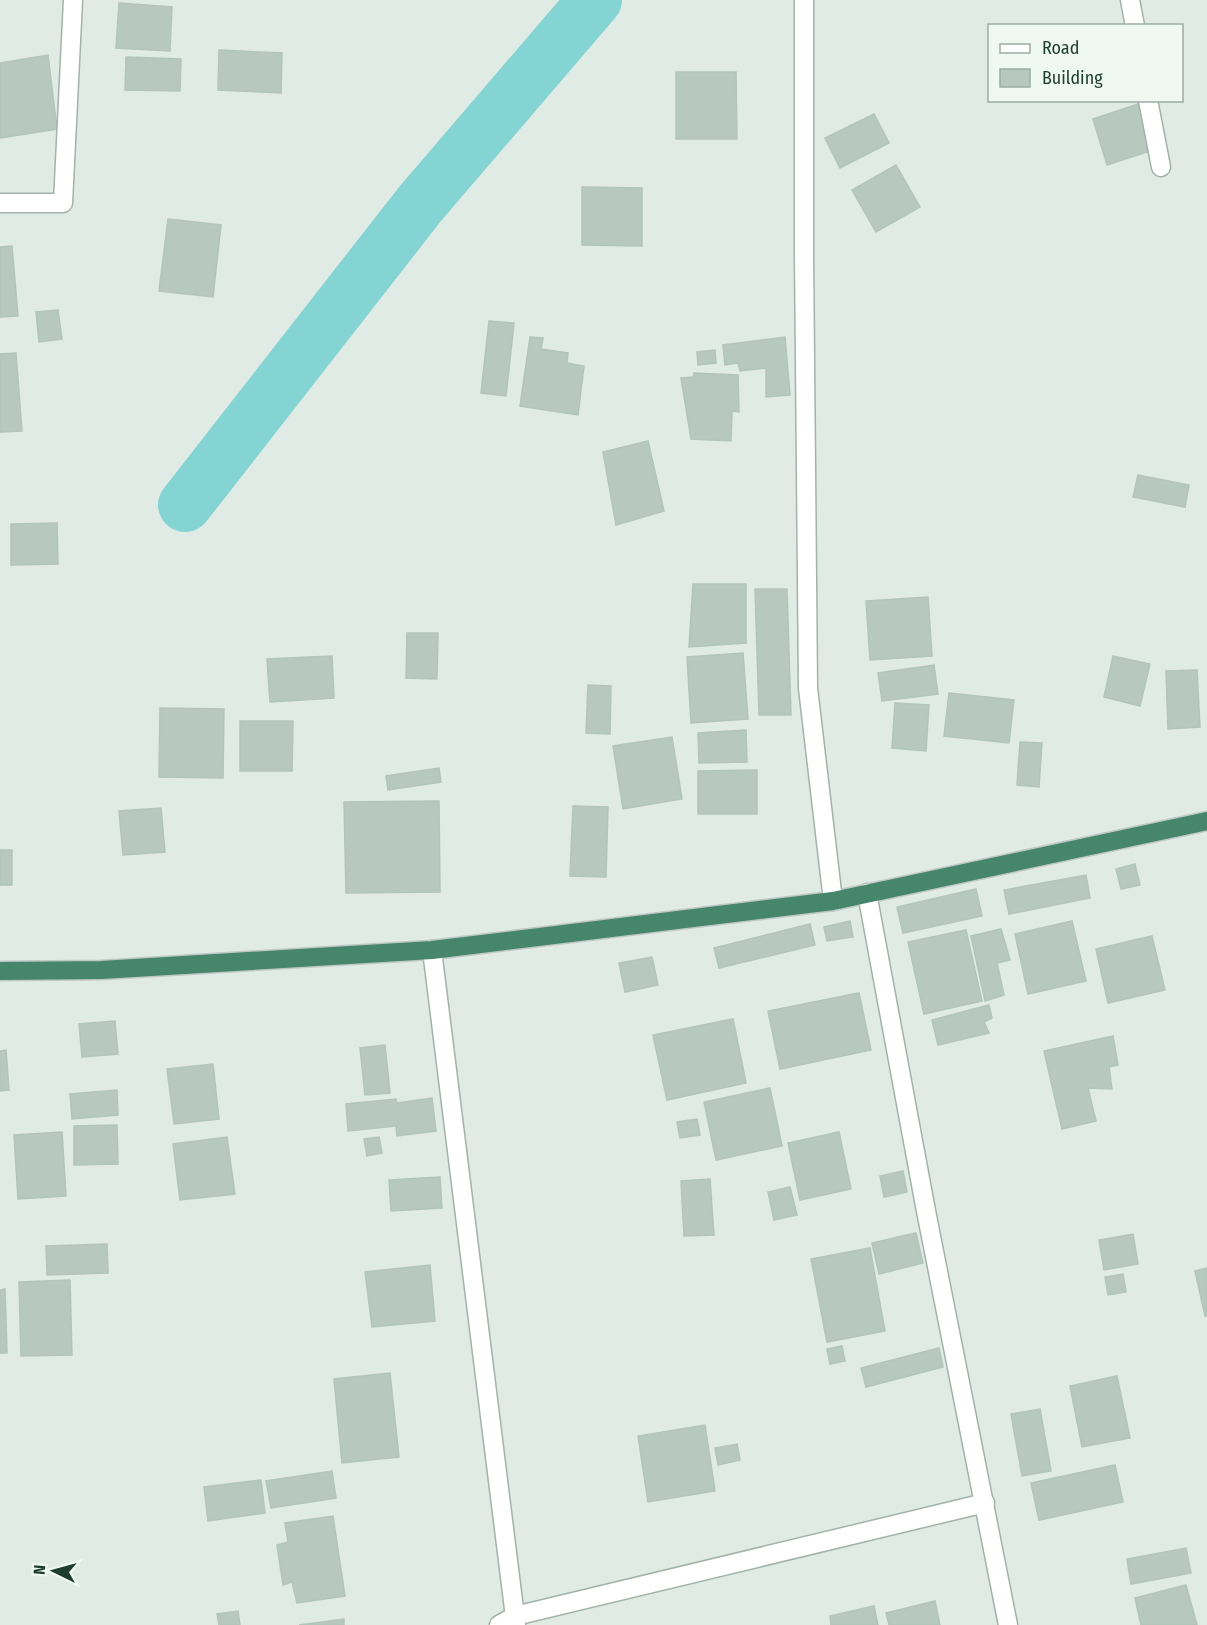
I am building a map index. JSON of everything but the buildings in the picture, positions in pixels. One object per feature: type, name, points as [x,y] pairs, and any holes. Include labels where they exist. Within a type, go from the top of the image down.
[{"type":"highway","points":[[0,971],[101,970],[432,950],[832,901],[1207,821]]},
{"type":"street","points":[[0,203],[63,203],[73,0]]},
{"type":"street","points":[[804,0],[808,688],[832,901]]},
{"type":"street","points":[[1130,0],[1135,24]]},
{"type":"street","points":[[1148,102],[1161,167]]},
{"type":"street","points":[[867,893],[926,1211],[1008,1625]]},
{"type":"street","points":[[432,950],[510,1622],[985,1503]]},
{"type":"waterway","points":[[185,505],[420,204],[595,0]]}]
